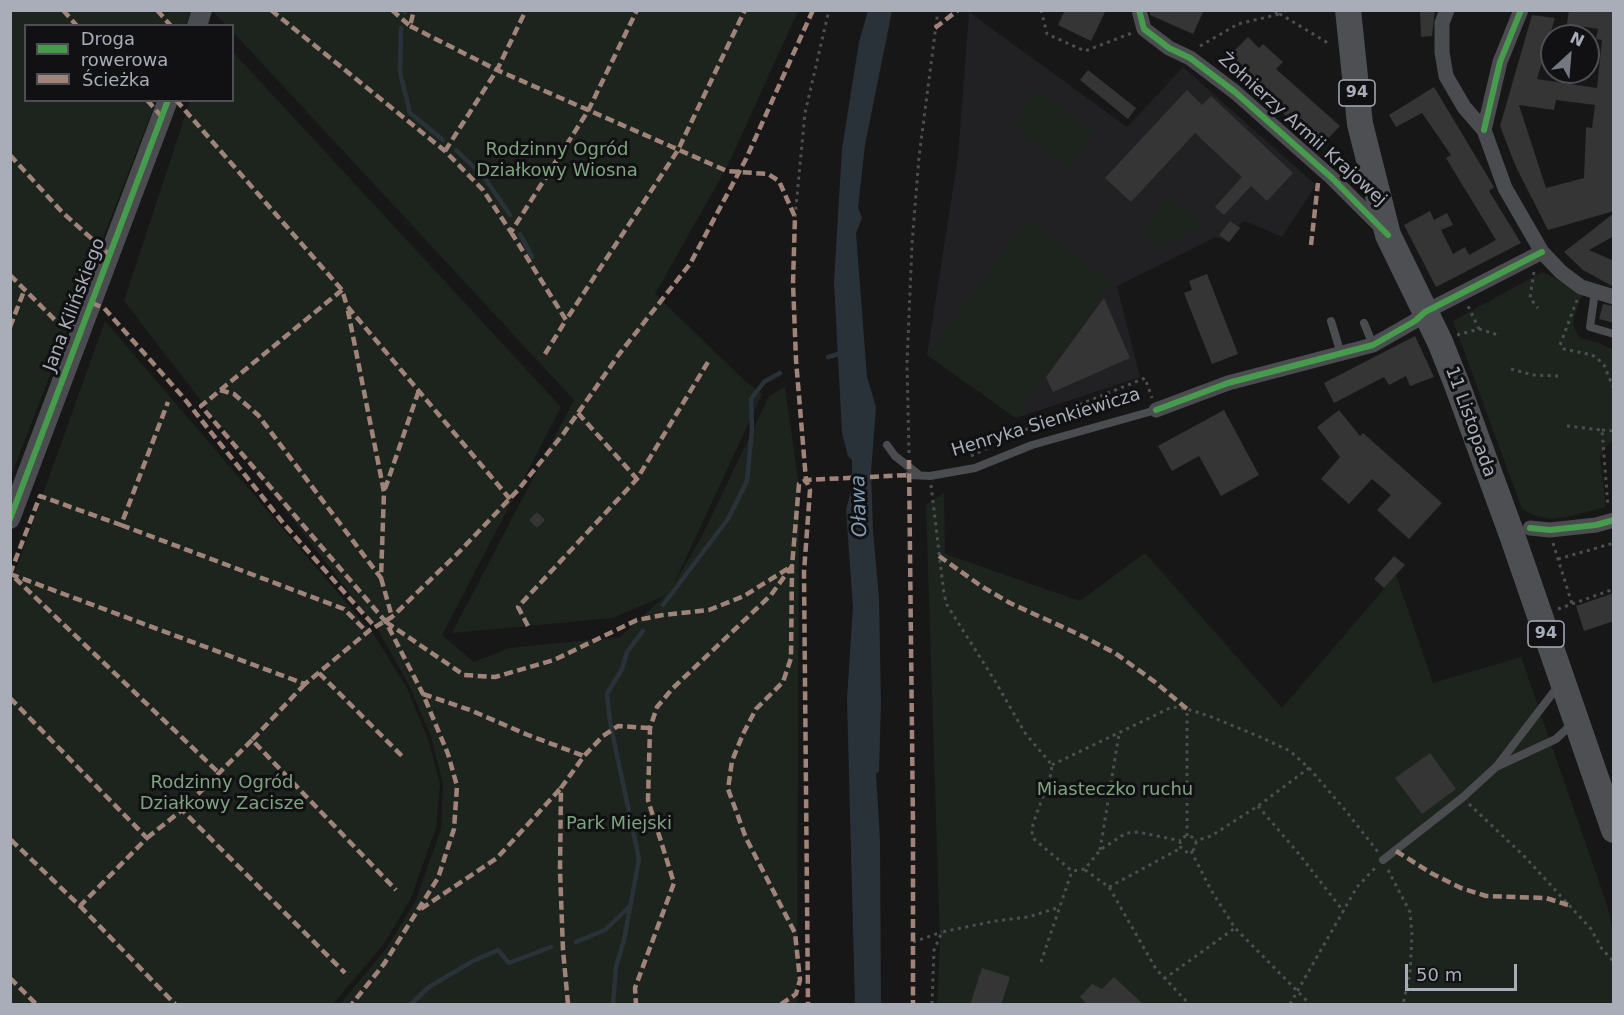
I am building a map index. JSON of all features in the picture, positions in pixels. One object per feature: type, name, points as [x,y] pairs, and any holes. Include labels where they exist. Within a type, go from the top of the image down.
[{"type":"main road","name":"11 Listopada","points":[[1348,10],[1360,124],[1388,235],[1456,382],[1614,830]]},
{"type":"street","name":"Żołnierzy Armii Krajowej","points":[[1139,10],[1144,29],[1169,48],[1190,58],[1235,92],[1338,183],[1388,235]]},
{"type":"street","points":[[1447,10],[1442,23],[1442,52],[1446,76],[1464,107],[1484,130],[1505,188],[1542,252],[1561,272],[1588,289],[1614,297]]},
{"type":"street","points":[[1484,130],[1500,62],[1520,11]]},
{"type":"street","name":"Jana Kilińskiego","points":[[10,519],[167,102]]},
{"type":"street","name":"Henryka Sienkiewicza","points":[[1156,411],[1228,383],[1373,345],[1415,321],[1425,312],[1542,252]]},
{"type":"street","points":[[1530,528],[1550,530],[1596,525],[1614,520]]},
{"type":"lane","points":[[1588,289],[1590,327],[1614,334]]},
{"type":"lane","points":[[1331,321],[1341,354]]},
{"type":"lane","points":[[1364,322],[1373,345]]},
{"type":"lane","name":"Henryka Sienkiewicza","points":[[909,475],[930,476],[975,468],[1032,445],[1156,411]]},
{"type":"lane","points":[[887,445],[895,456],[919,475]]},
{"type":"lane","points":[[1383,860],[1462,798],[1497,766],[1562,681]]},
{"type":"lane","points":[[1497,766],[1556,739],[1576,721]]},
{"type":"path","points":[[795,217],[805,113],[829,10]]},
{"type":"path","points":[[909,460],[907,363],[912,244],[919,157],[938,10]]},
{"type":"path","points":[[1272,10],[1328,43]]},
{"type":"path","points":[[1200,46],[1238,24],[1280,14],[1287,10]]},
{"type":"path","points":[[1588,289],[1560,345],[1564,349],[1592,355],[1598,359],[1604,365],[1614,389]]},
{"type":"path","points":[[1467,305],[1479,329]]},
{"type":"path","points":[[1454,335],[1479,329],[1498,335]]},
{"type":"path","points":[[1511,369],[1533,375],[1558,376]]},
{"type":"path","points":[[1567,426],[1614,431]]},
{"type":"path","points":[[1602,430],[1608,510],[1614,509]]},
{"type":"path","points":[[930,476],[947,605],[1025,733],[1052,765]]},
{"type":"path","points":[[1550,530],[1572,604]]},
{"type":"path","points":[[1558,559],[1614,543]]},
{"type":"path","points":[[1553,611],[1614,589]]},
{"type":"path","points":[[1052,765],[1168,708],[1187,709],[1222,721],[1290,752],[1309,768],[1374,845],[1410,912],[1412,935],[1410,973],[1403,1005]]},
{"type":"path","points":[[1187,709],[1187,836]]},
{"type":"path","points":[[1100,850],[1119,734]]},
{"type":"path","points":[[1052,765],[1048,784],[1033,824],[1032,835],[1039,846],[1072,872]]},
{"type":"path","points":[[1195,842],[1211,836],[1258,806],[1309,768]]},
{"type":"path","points":[[1462,798],[1524,856],[1591,929],[1602,948],[1614,962]]},
{"type":"path","points":[[1258,806],[1344,912]]},
{"type":"path","points":[[1072,872],[1085,869],[1100,850],[1125,833],[1138,832],[1181,841]]},
{"type":"path","points":[[1181,841],[1187,836]]},
{"type":"path","points":[[1187,836],[1195,842],[1191,851]]},
{"type":"path","points":[[1181,841],[1181,848]]},
{"type":"path","points":[[1181,848],[1191,851]]},
{"type":"path","points":[[1109,888],[1181,848]]},
{"type":"path","points":[[1191,851],[1211,890],[1235,928],[1310,1005]]},
{"type":"path","points":[[1290,1005],[1357,887],[1383,860]]},
{"type":"path","points":[[1085,869],[1109,888],[1156,969],[1189,1005]]},
{"type":"path","points":[[1041,962],[1072,872]]},
{"type":"path","points":[[914,942],[942,932],[1028,917],[1060,907]]},
{"type":"path","points":[[1164,979],[1235,928]]},
{"type":"path","points":[[932,1005],[934,950],[942,932]]},
{"type":"shaded area","points":[[969,12],[1127,127],[1183,67],[1316,185],[1282,237],[1245,221],[1239,224],[1240,228],[1229,242],[1216,237],[1117,286],[1140,377],[1016,418],[927,355],[958,157]]},
{"type":"green space","points":[[11,10],[191,11],[186,24],[24,24],[24,102],[156,102],[11,476]]},
{"type":"green space","name":"Park Miejski","points":[[212,11],[798,11],[728,165],[655,294],[745,381],[762,394],[673,586],[703,534],[769,396],[785,387],[799,486],[797,1004],[340,1004],[386,949],[416,900],[441,829],[443,784],[431,737],[410,687],[378,630],[124,301],[190,102],[234,102],[234,53],[561,407],[442,635],[474,662],[509,648],[620,637],[666,595],[613,618],[452,633],[574,400],[234,33],[234,24],[225,24]]},
{"type":"green space","points":[[1036,90],[1094,132],[1069,167],[1011,125]]},
{"type":"green space","points":[[1168,196],[1200,219],[1201,226],[1159,248],[1146,237],[1145,228]]},
{"type":"green space","points":[[1028,220],[1111,283],[1016,418],[927,355]]},
{"type":"green space","points":[[1542,272],[1583,292],[1573,326],[1580,338],[1613,350],[1613,440],[1600,457],[1606,507],[1550,519],[1522,509],[1453,321]]},
{"type":"green space","name":"Rodzinny Ogród Działkowy Zacisze","points":[[105,321],[374,635],[407,688],[428,739],[440,784],[436,828],[410,900],[384,944],[333,1004],[11,1004],[11,583]]},
{"type":"green space","name":"Miasteczko ruchu","points":[[944,493],[945,554],[1080,601],[1145,553],[1282,708],[1396,575],[1433,683],[1521,657],[1607,905],[1613,932],[1613,1004],[937,1004],[940,942],[926,505]]},
{"type":"water","name":"Oława","points":[[868,11],[892,11],[865,145],[858,208],[862,218],[856,233],[867,377],[876,407],[871,472],[879,599],[881,703],[879,771],[876,774],[880,840],[881,1004],[855,1004],[847,699],[853,607],[846,510],[852,487],[852,460],[848,456],[842,433],[834,282],[842,149],[859,42]]},
{"type":"building","points":[[1065,10],[1106,10],[1091,41],[1058,25]]},
{"type":"building","points":[[1149,10],[1204,10],[1193,34],[1150,15]]},
{"type":"building","points":[[1420,10],[1435,10],[1432,36],[1421,37]]},
{"type":"building","points":[[1569,10],[1614,10],[1614,211],[1548,230],[1516,167],[1500,126],[1532,15],[1555,18],[1553,24],[1540,24],[1540,69],[1537,79],[1540,79],[1540,84],[1570,84],[1597,88],[1597,84],[1600,84],[1602,40],[1600,40],[1600,24],[1567,24]],"holes":[[[1556,100],[1595,105],[1592,128],[1586,127],[1584,178],[1546,188],[1519,105],[1554,110]]]},
{"type":"building","points":[[1248,37],[1259,48],[1263,44],[1283,62],[1276,69],[1340,126],[1320,147],[1225,60]]},
{"type":"building","points":[[1088,70],[1136,108],[1128,119],[1080,80]]},
{"type":"building","points":[[1434,87],[1494,187],[1489,191],[1521,243],[1436,287],[1404,225],[1430,211],[1434,220],[1447,213],[1453,225],[1441,230],[1453,254],[1465,247],[1469,255],[1496,240],[1446,158],[1451,155],[1422,113],[1396,127],[1389,115]]},
{"type":"building","points":[[1187,90],[1202,105],[1211,96],[1293,173],[1267,201],[1251,186],[1224,215],[1215,207],[1242,177],[1195,133],[1131,202],[1105,178]]},
{"type":"building","points":[[1614,213],[1614,236],[1589,250],[1614,261],[1614,287],[1583,270],[1564,252]]},
{"type":"building","points":[[1230,221],[1240,228],[1229,242],[1219,235]]},
{"type":"building","points":[[1207,274],[1238,354],[1212,364],[1184,293],[1192,290],[1189,281]]},
{"type":"building","points":[[1104,298],[1130,358],[1053,392],[1046,377]]},
{"type":"building","points":[[1603,304],[1614,306],[1614,323],[1599,319]]},
{"type":"building","points":[[1415,336],[1434,377],[1410,386],[1406,376],[1389,385],[1384,377],[1334,403],[1324,383]]},
{"type":"building","points":[[1224,410],[1259,475],[1221,496],[1199,456],[1172,471],[1158,446]]},
{"type":"building","points":[[1339,410],[1360,436],[1363,433],[1442,503],[1409,539],[1377,510],[1391,495],[1372,479],[1349,504],[1321,479],[1340,457],[1317,427]]},
{"type":"building","points":[[537,512],[545,520],[537,528],[529,520]]},
{"type":"building","points":[[1394,556],[1405,565],[1384,588],[1374,579]]},
{"type":"building","points":[[1614,593],[1614,621],[1584,631],[1576,606]]},
{"type":"building","points":[[1430,753],[1456,789],[1422,814],[1395,778]]},
{"type":"building","points":[[982,968],[1010,977],[1001,1005],[970,1005]]},
{"type":"building","points":[[1114,977],[1144,1005],[1088,1005],[1080,997],[1092,984],[1102,989]]},
{"type":"waterway","points":[[401,28],[400,72],[410,113],[443,140]]},
{"type":"waterway","points":[[456,150],[484,177],[510,215]]},
{"type":"waterway","points":[[520,234],[532,257]]},
{"type":"waterway","points":[[828,357],[842,353]]},
{"type":"waterway","points":[[663,605],[728,519],[747,481],[752,430],[751,399],[764,382],[780,373]]},
{"type":"waterway","points":[[613,1004],[616,967],[624,940],[639,859],[610,722],[607,694],[622,669],[627,652],[643,631]]},
{"type":"waterway","points":[[576,942],[605,930],[630,906]]},
{"type":"waterway","points":[[411,1004],[429,987],[473,961],[498,950],[509,963],[551,947]]},
{"type":"marked path","points":[[63,10],[75,24]]},
{"type":"marked path","points":[[157,10],[169,24]]},
{"type":"marked path","points":[[271,10],[445,151],[483,190],[511,232],[588,111],[637,10]]},
{"type":"marked path","points":[[392,10],[410,26],[414,10]]},
{"type":"marked path","points":[[445,151],[497,70],[526,10]]},
{"type":"marked path","points":[[511,232],[566,320],[678,150],[745,10]]},
{"type":"marked path","points":[[10,574],[305,684],[370,630],[392,617],[518,490],[564,433],[620,353],[690,264],[746,159],[813,10]]},
{"type":"marked path","points":[[935,28],[958,10]]},
{"type":"marked path","points":[[410,26],[497,70],[727,171],[768,174],[779,181],[795,217],[793,283],[796,360],[806,480],[810,490],[804,572],[808,1004]]},
{"type":"marked path","points":[[149,102],[162,117]]},
{"type":"marked path","points":[[178,102],[342,290],[347,306],[510,499]]},
{"type":"marked path","points":[[10,155],[62,212],[110,255]]},
{"type":"marked path","points":[[1311,245],[1318,183]]},
{"type":"marked path","points":[[10,275],[59,324],[67,327],[74,326]]},
{"type":"marked path","points":[[342,290],[201,406],[386,622],[423,694],[448,754],[457,786],[454,829],[438,878],[384,964],[352,1004]]},
{"type":"marked path","points":[[10,327],[24,291]]},
{"type":"marked path","points":[[92,303],[104,308],[183,397],[284,524],[375,627]]},
{"type":"marked path","points":[[220,390],[234,394],[258,415],[381,578],[384,492],[347,306]]},
{"type":"marked path","points":[[545,354],[566,320]]},
{"type":"marked path","points":[[528,626],[518,607],[637,479],[708,362]]},
{"type":"marked path","points":[[385,489],[419,390]]},
{"type":"marked path","points":[[10,574],[40,496],[121,525],[168,402]]},
{"type":"marked path","points":[[578,413],[637,479]]},
{"type":"marked path","points":[[909,460],[913,1004]]},
{"type":"marked path","points":[[781,1004],[796,994],[800,980],[795,933],[746,838],[728,789],[732,761],[743,734],[756,709],[783,682],[791,658],[792,566],[799,484],[806,480],[909,475]]},
{"type":"marked path","points":[[121,525],[344,609],[368,633]]},
{"type":"marked path","points":[[939,556],[981,586],[1010,603],[1115,653],[1187,709]]},
{"type":"marked path","points":[[386,622],[464,675],[495,677],[554,660],[637,620],[709,610],[744,596],[792,566],[771,595],[673,688],[657,707],[650,728],[648,800],[674,883],[635,988],[636,1004]]},
{"type":"marked path","points":[[15,578],[218,772]]},
{"type":"marked path","points":[[381,578],[392,617]]},
{"type":"marked path","points":[[319,673],[402,756]]},
{"type":"marked path","points":[[305,684],[252,740],[396,890]]},
{"type":"marked path","points":[[423,694],[470,710],[584,756]]},
{"type":"marked path","points":[[10,698],[147,838],[80,906],[10,839]]},
{"type":"marked path","points":[[568,1004],[560,870],[561,788],[584,756],[603,736],[618,726],[650,728]]},
{"type":"marked path","points":[[252,740],[182,810],[345,973]]},
{"type":"marked path","points":[[421,909],[497,858],[561,788]]},
{"type":"marked path","points":[[147,838],[182,810]]},
{"type":"marked path","points":[[1396,851],[1431,873],[1461,888],[1486,896],[1546,898],[1568,905]]},
{"type":"marked path","points":[[80,906],[175,1004]]},
{"type":"marked path","points":[[10,978],[36,1004]]},
{"type":"cycle path","points":[[1139,10],[1144,29],[1169,48],[1190,58],[1235,92],[1332,178],[1388,235]]},
{"type":"cycle path","points":[[1484,130],[1500,62],[1521,10]]},
{"type":"cycle path","points":[[10,519],[167,102]]},
{"type":"cycle path","points":[[1156,410],[1228,383],[1373,345],[1415,321],[1425,312],[1542,252]]},
{"type":"cycle path","points":[[1530,528],[1550,530],[1596,525],[1614,520]]},
{"type":"park label","name":"Rodzinny Ogród Działkowy Wiosna","points":[[557,160]]}]
